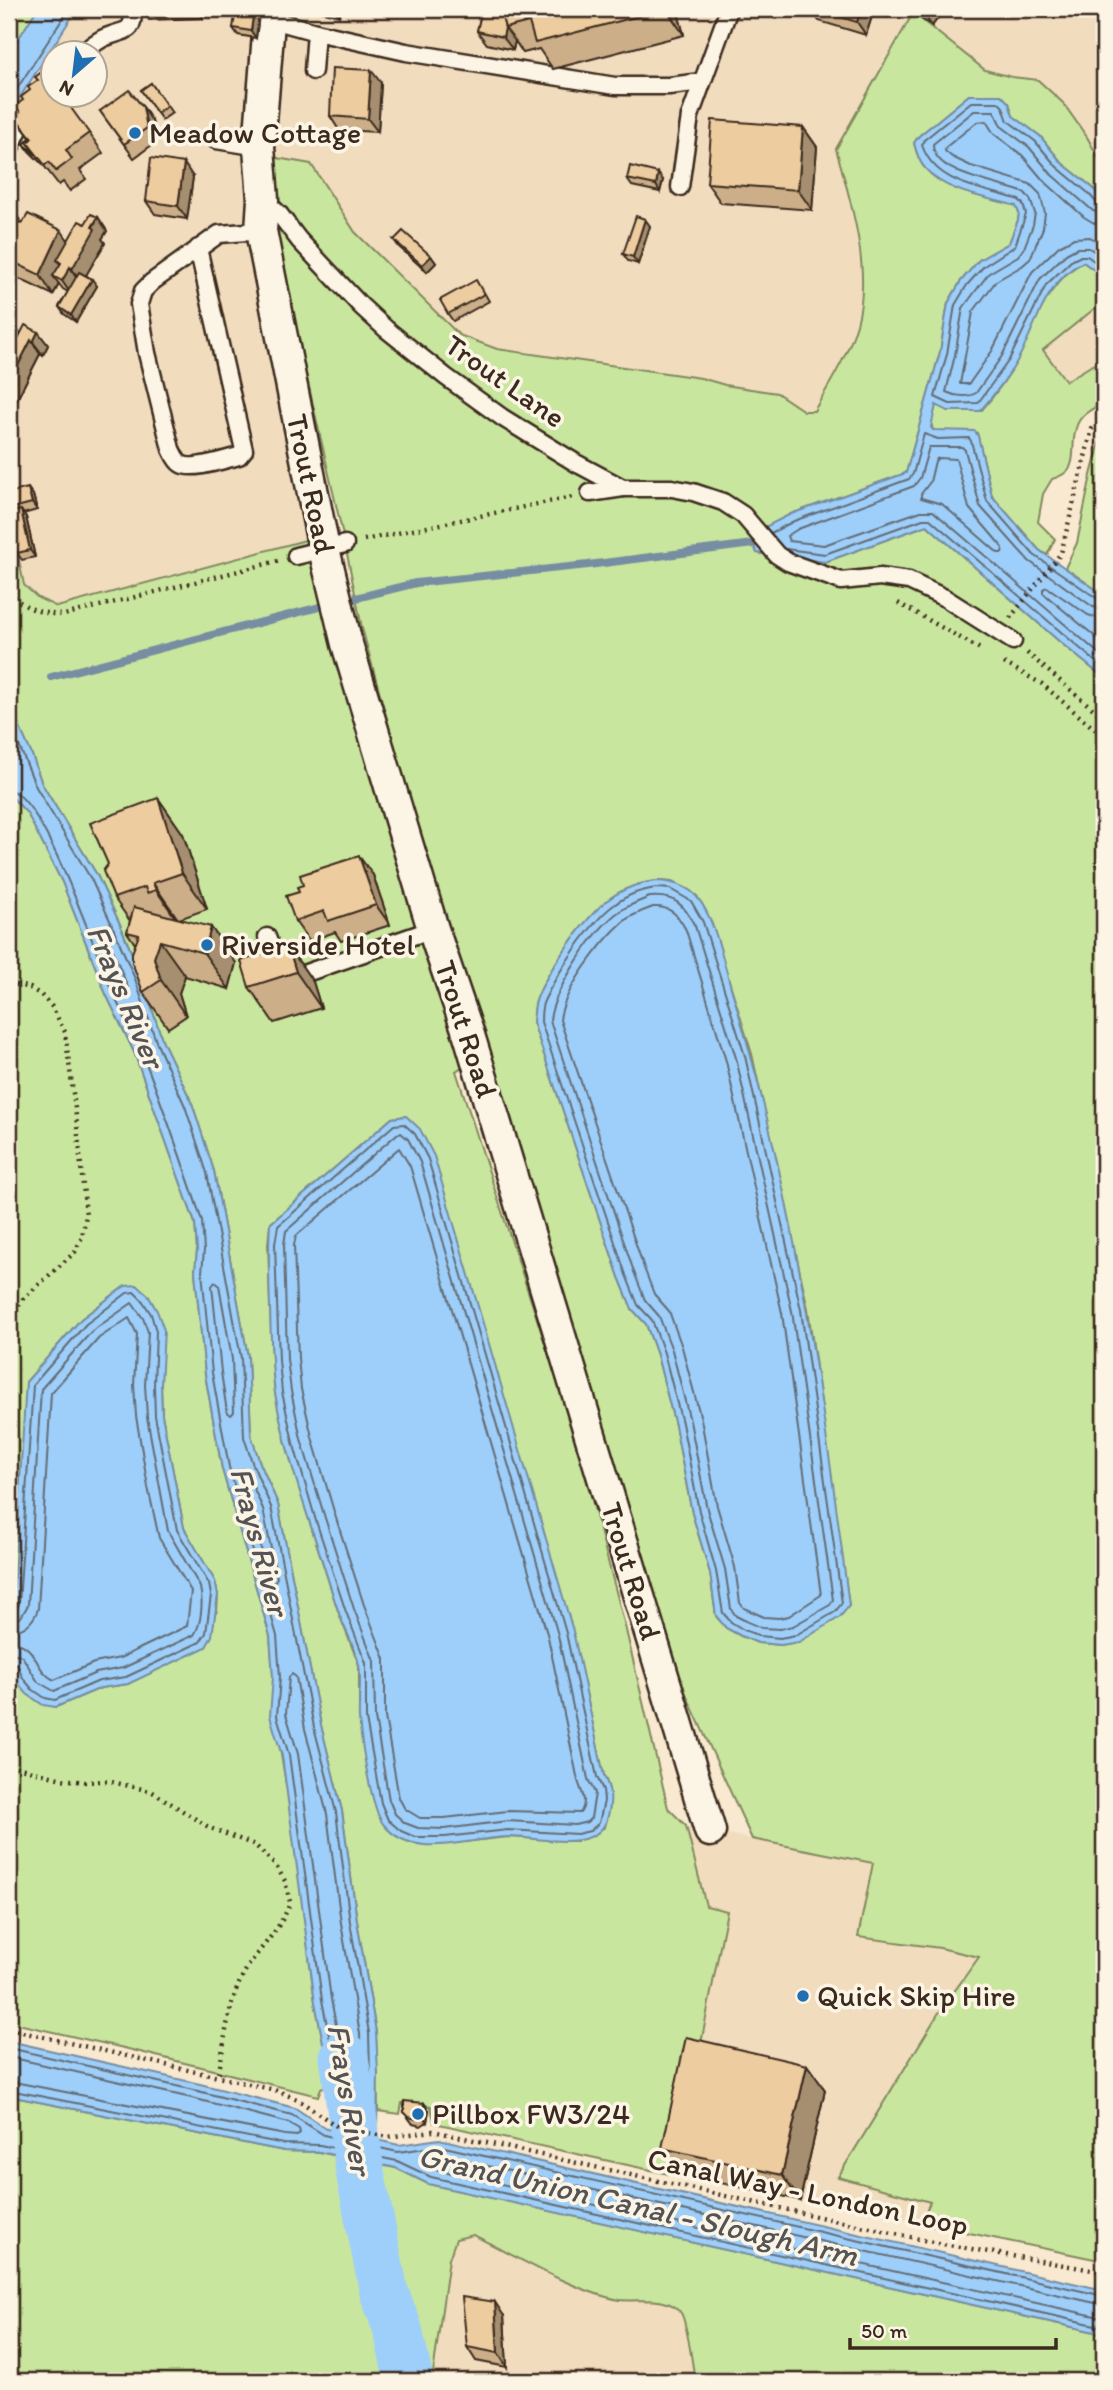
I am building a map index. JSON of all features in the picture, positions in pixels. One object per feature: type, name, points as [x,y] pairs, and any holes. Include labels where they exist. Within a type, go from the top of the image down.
[{"type":"street","name":"Trout Road","points":[[269,14],[258,147],[263,199],[261,232],[323,553],[347,644],[433,929],[477,1062],[710,1831]]},
{"type":"lane","points":[[104,38],[127,30],[133,22],[133,9]]},
{"type":"lane","points":[[680,187],[690,116],[729,9]]},
{"type":"lane","points":[[269,14],[316,32],[406,52],[615,86],[668,86],[702,82]]},
{"type":"lane","points":[[313,71],[316,32]]},
{"type":"lane","points":[[9,150],[28,111],[38,98]]},
{"type":"lane","points":[[216,141],[258,147]]},
{"type":"lane","name":"Trout Lane","points":[[263,199],[361,306],[421,358],[503,418],[622,488],[672,488],[704,495],[733,507],[759,531],[777,555],[800,567],[841,581],[863,580]]},
{"type":"lane","points":[[198,248],[244,450],[239,456],[192,467],[183,466],[171,449],[147,353],[139,304],[143,291],[152,282],[198,248],[219,234],[261,232]]},
{"type":"lane","points":[[590,493],[622,488]]},
{"type":"lane","points":[[863,580],[896,578],[919,585],[946,598],[1013,641]]},
{"type":"lane","points":[[267,937],[282,981],[433,929]]},
{"type":"path","points":[[1013,614],[1061,553],[1092,429],[1104,420]]},
{"type":"path","points":[[9,592],[16,600],[32,609],[46,614],[64,615],[590,493]]},
{"type":"path","points":[[863,580],[987,653]]},
{"type":"path","points":[[1013,641],[1104,718]]},
{"type":"path","points":[[1002,662],[1042,684],[1104,737]]},
{"type":"path","points":[[9,983],[30,988],[41,995],[52,1007],[65,1032],[86,1215],[82,1237],[75,1252],[23,1299],[9,1324]]},
{"type":"path","points":[[9,1765],[62,1779],[108,1781],[152,1791],[210,1828],[255,1845],[276,1866],[285,1881],[290,1902],[277,1930],[250,1964],[234,1994],[218,2076],[9,2029]]},
{"type":"path","name":"Canal Way - London Loop","points":[[218,2076],[275,2090],[297,2099],[338,2127],[379,2136],[433,2131],[937,2243],[1104,2272]]},
{"type":"shaded area","points":[[77,9],[267,9],[254,168],[313,538],[62,607],[50,605],[24,585],[9,513],[9,114],[38,69],[38,108],[108,108],[108,38],[58,38]]},
{"type":"shaded area","points":[[273,9],[1104,9],[1104,168],[1087,137],[1063,103],[1038,80],[985,70],[970,60],[836,149],[852,206],[863,281],[857,323],[836,373],[813,411],[804,411],[777,393],[725,385],[701,378],[497,349],[459,335],[355,232],[311,164],[265,156]]},
{"type":"shaded area","points":[[1104,302],[1104,358],[1066,382],[1043,350]]},
{"type":"shaded area","points":[[686,1826],[873,1863],[940,1948],[980,1957],[938,2014],[839,2177],[931,2202],[921,2223],[669,2174],[698,2059],[726,1911],[706,1906]]},
{"type":"shaded area","points":[[474,2235],[576,2285],[619,2300],[657,2301],[672,2305],[682,2314],[695,2381],[432,2381],[449,2259],[456,2239]]},
{"type":"green space","points":[[16,9],[37,9],[9,55],[9,24]]},
{"type":"green space","points":[[913,13],[985,70],[1038,80],[1063,103],[1087,137],[1104,168],[1104,201],[1092,187],[1062,163],[1040,136],[1013,116],[1009,103],[1001,95],[969,95],[919,136],[914,143],[918,156],[925,168],[955,189],[1017,206],[1018,220],[1009,243],[979,260],[961,281],[948,303],[940,352],[906,473],[791,514],[761,530],[737,508],[703,493],[645,485],[589,491],[591,497],[645,490],[699,496],[732,510],[741,517],[756,532],[750,535],[757,553],[825,562],[927,525],[1104,678],[1104,2261],[921,2223],[930,2202],[838,2177],[938,2014],[979,1957],[940,1948],[858,1937],[873,1863],[752,1839],[669,1657],[457,976],[362,628],[274,235],[265,156],[311,164],[355,232],[459,335],[497,349],[701,378],[725,385],[777,393],[804,411],[814,411],[849,347],[861,303],[858,236],[836,149]],"holes":[[[659,881],[672,882],[697,896],[710,920],[752,1054],[808,1309],[849,1606],[799,1641],[781,1645],[758,1643],[741,1636],[726,1628],[716,1616],[710,1573],[692,1513],[675,1425],[657,1355],[646,1324],[632,1309],[619,1277],[533,1022],[536,1001],[548,976],[578,932],[600,907],[614,895],[632,887]]]},
{"type":"green space","points":[[1083,262],[1104,277],[1104,301],[1043,350],[1066,381],[1104,358],[1104,403],[1080,419],[1074,436],[1071,465],[1067,471],[1052,479],[1043,494],[1038,522],[1055,539],[1047,555],[1039,550],[992,496],[977,433],[939,432],[933,430],[931,423],[936,405],[948,411],[981,411],[1009,374],[1051,293],[1070,271]]},
{"type":"green space","points":[[1104,427],[1104,595],[1065,568],[1077,543]]},
{"type":"green space","points":[[9,513],[24,585],[38,598],[57,607],[313,538],[471,1061],[456,1071],[575,1435],[625,1626],[668,1808],[686,1826],[706,1906],[727,1911],[698,2059],[669,2174],[434,2123],[431,2106],[402,2103],[400,2114],[378,2111],[376,2032],[342,1811],[321,1726],[278,1504],[251,1435],[248,1357],[214,1171],[192,1103],[163,1042],[119,922],[97,875],[42,784],[10,706]],"holes":[[[405,1116],[586,1693],[610,1801],[605,1827],[577,1841],[508,1837],[445,1844],[359,1719],[359,1665],[339,1614],[310,1523],[286,1443],[275,1393],[268,1244],[270,1224],[392,1118]]]},
{"type":"green space","points":[[9,794],[27,813],[62,882],[106,994],[134,1052],[195,1223],[195,1272],[205,1374],[222,1469],[270,1636],[278,1737],[291,1813],[315,2002],[332,2083],[321,2088],[318,2096],[9,2022]],"holes":[[[125,1286],[161,1385],[162,1415],[184,1528],[215,1581],[217,1612],[128,1684],[101,1688],[56,1707],[26,1382],[81,1319]]]},
{"type":"green space","points":[[9,2096],[284,2151],[319,2152],[351,2159],[373,2285],[390,2337],[399,2381],[9,2381]]},
{"type":"green space","points":[[364,2162],[396,2168],[429,2184],[1104,2334],[1104,2381],[695,2381],[685,2326],[676,2307],[653,2300],[620,2300],[585,2290],[473,2235],[456,2239],[449,2259],[432,2381],[408,2381],[400,2326],[386,2282]]},
{"type":"water","points":[[37,9],[77,9],[58,38],[38,38],[38,69],[9,114],[9,54]]},
{"type":"water","points":[[969,95],[1001,95],[1009,103],[1013,116],[1040,136],[1062,163],[1092,187],[1104,201],[1104,277],[1083,262],[1070,271],[1050,294],[1012,369],[980,411],[948,411],[936,405],[931,427],[933,430],[975,431],[992,496],[1039,550],[1104,595],[1104,678],[927,525],[825,562],[757,553],[749,535],[791,514],[906,473],[940,352],[948,303],[961,281],[979,260],[1009,243],[1018,220],[1016,206],[955,189],[933,176],[918,156],[914,143],[919,136]]},
{"type":"water","points":[[9,703],[42,784],[97,875],[119,922],[163,1042],[192,1103],[214,1171],[248,1357],[251,1435],[278,1504],[321,1725],[342,1811],[376,2032],[377,2130],[341,2122],[336,2109],[315,2002],[282,1756],[270,1716],[273,1677],[270,1636],[222,1469],[205,1374],[195,1272],[195,1223],[134,1052],[106,994],[62,882],[27,813],[9,794]]},
{"type":"water","points":[[659,881],[680,885],[693,893],[714,929],[773,1142],[804,1296],[849,1606],[840,1617],[799,1642],[781,1645],[758,1643],[726,1628],[716,1616],[710,1573],[692,1513],[675,1425],[657,1355],[646,1324],[632,1309],[619,1277],[533,1022],[536,1001],[548,976],[589,918],[620,892],[639,884]]},
{"type":"water","points":[[406,1116],[420,1129],[434,1156],[573,1631],[610,1800],[608,1816],[602,1828],[593,1836],[581,1840],[551,1841],[510,1837],[427,1845],[396,1836],[384,1825],[375,1805],[364,1758],[359,1718],[358,1659],[334,1600],[283,1433],[272,1361],[270,1224],[392,1118]]},
{"type":"water","points":[[137,1285],[148,1295],[164,1330],[162,1415],[184,1528],[215,1581],[218,1595],[212,1636],[206,1647],[128,1684],[101,1688],[56,1707],[43,1705],[27,1694],[16,1681],[9,1660],[26,1382],[81,1319],[125,1286]]},
{"type":"water","name":"Grand Union Canal - Slough Arm","points":[[9,2041],[295,2108],[327,2129],[399,2145],[439,2139],[1104,2290],[1104,2334],[428,2184],[396,2168],[319,2152],[284,2151],[9,2096]]},
{"type":"building","points":[[236,9],[254,9],[251,31],[233,28]]},
{"type":"building","points":[[482,9],[500,9],[505,28],[503,37],[477,31]]},
{"type":"building","points":[[500,9],[666,9],[535,43],[529,22],[505,28]]},
{"type":"building","points":[[814,9],[861,9],[857,22]]},
{"type":"building","points":[[912,9],[935,9],[927,19]]},
{"type":"building","points":[[332,68],[371,70],[368,119],[330,116]]},
{"type":"building","points":[[38,80],[38,108],[71,108],[89,133],[66,150],[72,159],[56,171],[49,162],[45,165],[27,142],[32,138],[14,116],[20,112],[15,106],[30,90],[28,87]]},
{"type":"building","points":[[151,83],[167,106],[157,113],[141,90]]},
{"type":"building","points":[[129,90],[143,107],[147,128],[124,144],[100,111],[108,108],[108,105]]},
{"type":"building","points":[[712,120],[803,127],[798,190],[707,183]]},
{"type":"building","points":[[29,139],[27,142],[36,155],[24,144]]},
{"type":"building","points":[[151,158],[184,163],[178,206],[146,201]]},
{"type":"building","points":[[630,166],[658,173],[656,185],[627,179]]},
{"type":"building","points":[[28,214],[61,230],[40,275],[9,260],[9,218],[22,224]]},
{"type":"building","points":[[91,214],[98,217],[92,227],[95,229],[62,281],[53,276],[61,263],[57,260],[79,221],[85,224]]},
{"type":"building","points":[[636,216],[645,219],[633,257],[623,254]]},
{"type":"building","points":[[403,231],[431,256],[422,265],[394,240]]},
{"type":"building","points":[[79,272],[92,279],[71,315],[59,307]]},
{"type":"building","points":[[476,280],[484,294],[448,314],[440,300]]},
{"type":"building","points":[[25,325],[38,332],[33,342],[31,340],[9,383],[9,356]]},
{"type":"building","points":[[28,488],[32,503],[9,509],[9,493]]},
{"type":"building","points":[[21,510],[30,550],[17,553],[9,513]]},
{"type":"building","points":[[158,798],[182,873],[153,883],[156,890],[147,893],[145,887],[114,898],[103,871],[108,864],[90,823]]},
{"type":"building","points":[[359,856],[376,905],[328,921],[324,911],[295,921],[286,896],[299,892],[297,887],[303,885],[300,875]]},
{"type":"building","points":[[134,907],[211,927],[204,953],[160,941],[154,958],[161,980],[143,992],[132,962],[132,953],[139,935],[127,932]]},
{"type":"building","points":[[288,946],[296,972],[249,987],[241,961]]},
{"type":"building","points":[[686,2037],[807,2065],[782,2175],[662,2148]]},
{"type":"building","points":[[404,2101],[424,2103],[422,2115],[416,2119],[409,2117],[404,2112]]},
{"type":"building","points":[[462,2297],[495,2302],[498,2353],[467,2347]]},
{"type":"waterway","points":[[344,601],[416,583],[753,544]]},
{"type":"waterway","points":[[51,677],[331,604]]},
{"type":"waterway","name":"Frays River","points":[[344,2057],[360,2172],[384,2292],[398,2330],[409,2381]]},
{"type":"place","name":"Meadow Cottage","points":[[135,133]]},
{"type":"place","name":"Riverside Hotel","points":[[207,945]]},
{"type":"place","name":"Quick Skip Hire","points":[[803,1996]]},
{"type":"place","name":"Pillbox FW3/24","points":[[418,2114]]}]
